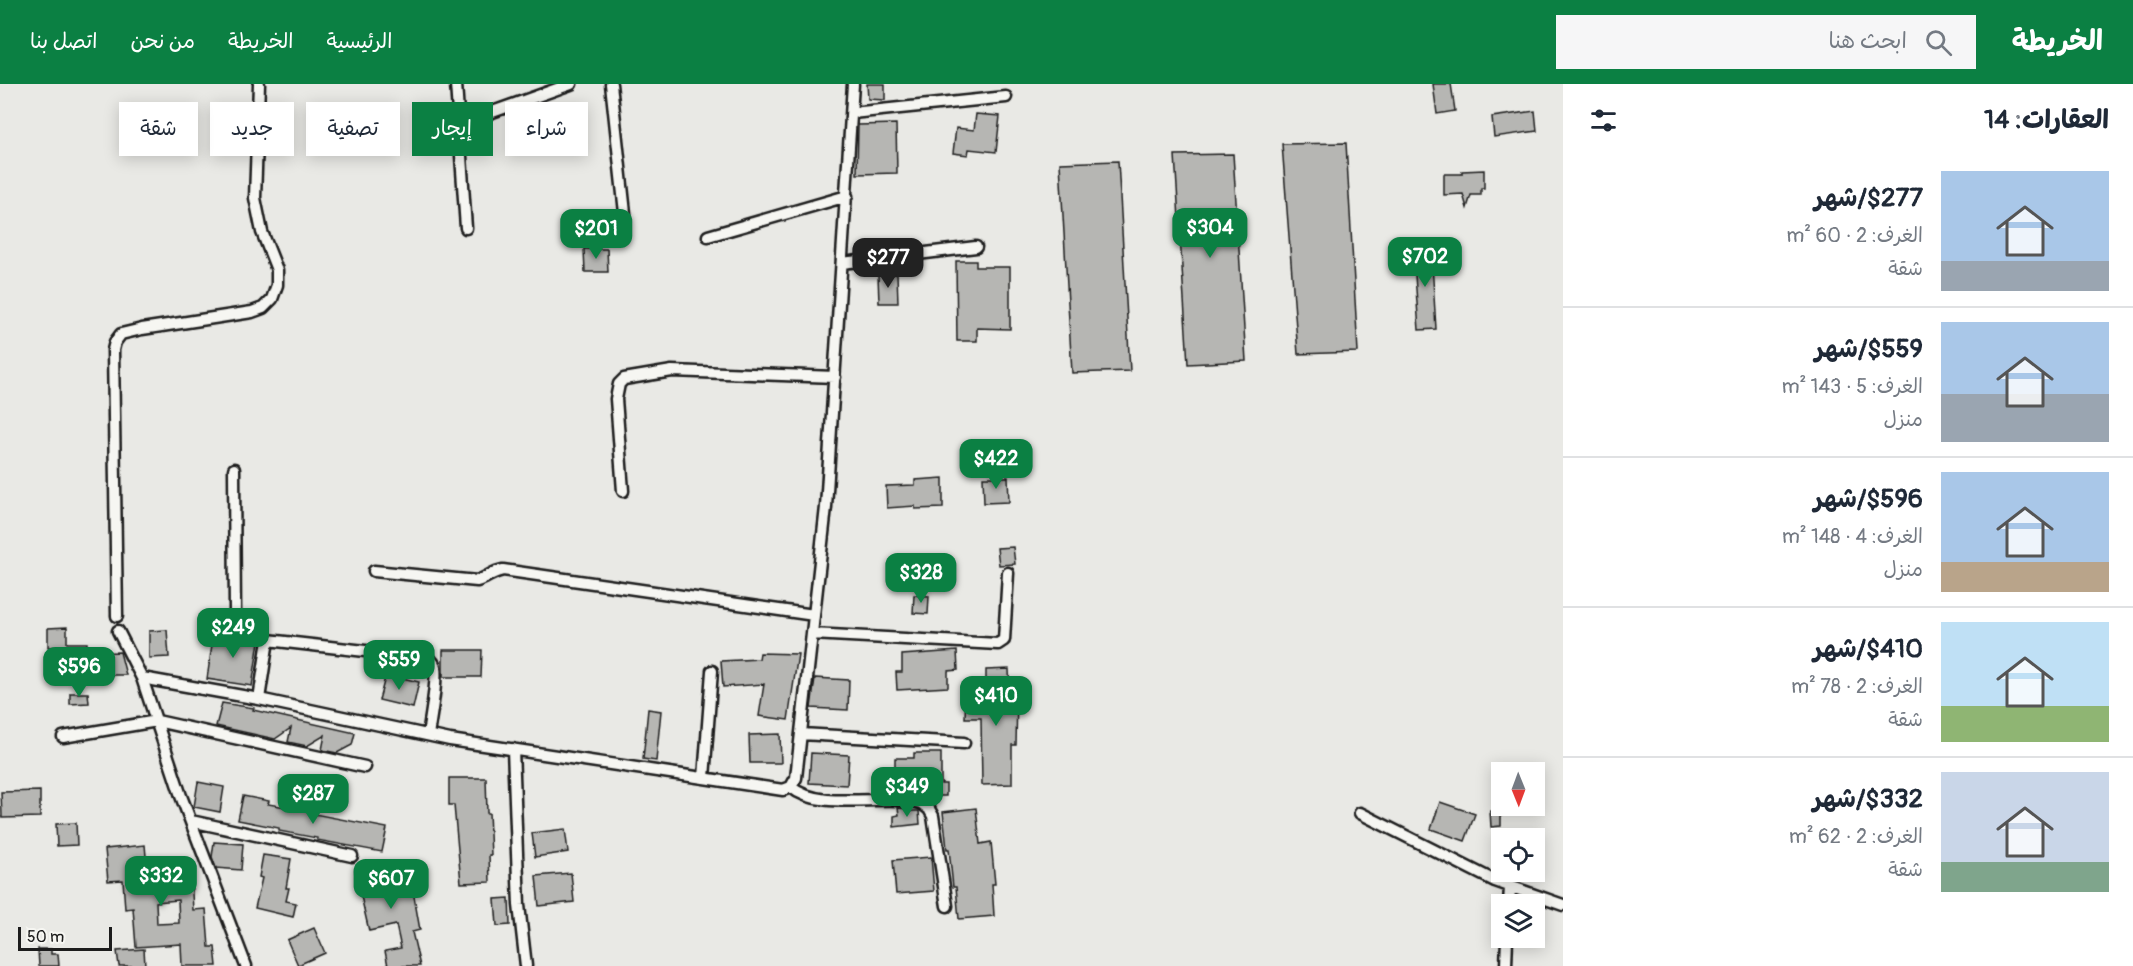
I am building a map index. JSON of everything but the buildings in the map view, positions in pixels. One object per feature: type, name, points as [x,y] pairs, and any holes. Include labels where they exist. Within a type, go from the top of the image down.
[{"type":"street","points":[[117,616],[113,350],[115,342],[121,334],[142,329],[252,312],[263,308],[272,299],[277,285],[277,270],[262,232],[255,198],[259,84]]},
{"type":"street","points":[[456,84],[457,102]]},
{"type":"street","points":[[493,112],[571,84]]},
{"type":"street","points":[[611,84],[625,213]]},
{"type":"street","points":[[142,678],[259,699],[428,735],[783,790],[791,787],[796,778],[826,507],[853,84]]},
{"type":"street","points":[[852,113],[1006,97]]},
{"type":"street","points":[[462,156],[466,228]]},
{"type":"street","points":[[708,236],[847,196]]},
{"type":"street","points":[[842,263],[976,247]]},
{"type":"street","points":[[623,491],[616,399],[619,384],[624,379],[672,371],[835,376]]},
{"type":"street","points":[[234,469],[235,615],[237,622],[263,633],[268,640],[259,699]]},
{"type":"street","points":[[374,571],[477,581],[485,579],[495,571],[503,570],[814,615]]},
{"type":"street","points":[[812,634],[998,644],[1004,640],[1007,627],[1008,573]]},
{"type":"street","points":[[118,630],[142,678],[191,821],[246,966]]},
{"type":"street","points":[[268,640],[427,658],[435,665],[436,676],[428,735]]},
{"type":"street","points":[[704,778],[712,671]]},
{"type":"street","points":[[63,737],[157,721],[365,767]]},
{"type":"street","points":[[801,734],[964,743]]},
{"type":"street","points":[[513,749],[519,905],[526,966]]},
{"type":"street","points":[[791,787],[800,795],[818,799],[921,803],[929,809],[933,816],[947,906]]},
{"type":"street","points":[[1360,813],[1510,887],[1563,905]]},
{"type":"street","points":[[191,821],[352,855]]},
{"type":"street","points":[[1510,887],[1510,894]]},
{"type":"street","points":[[1506,966],[1507,948]]}]
